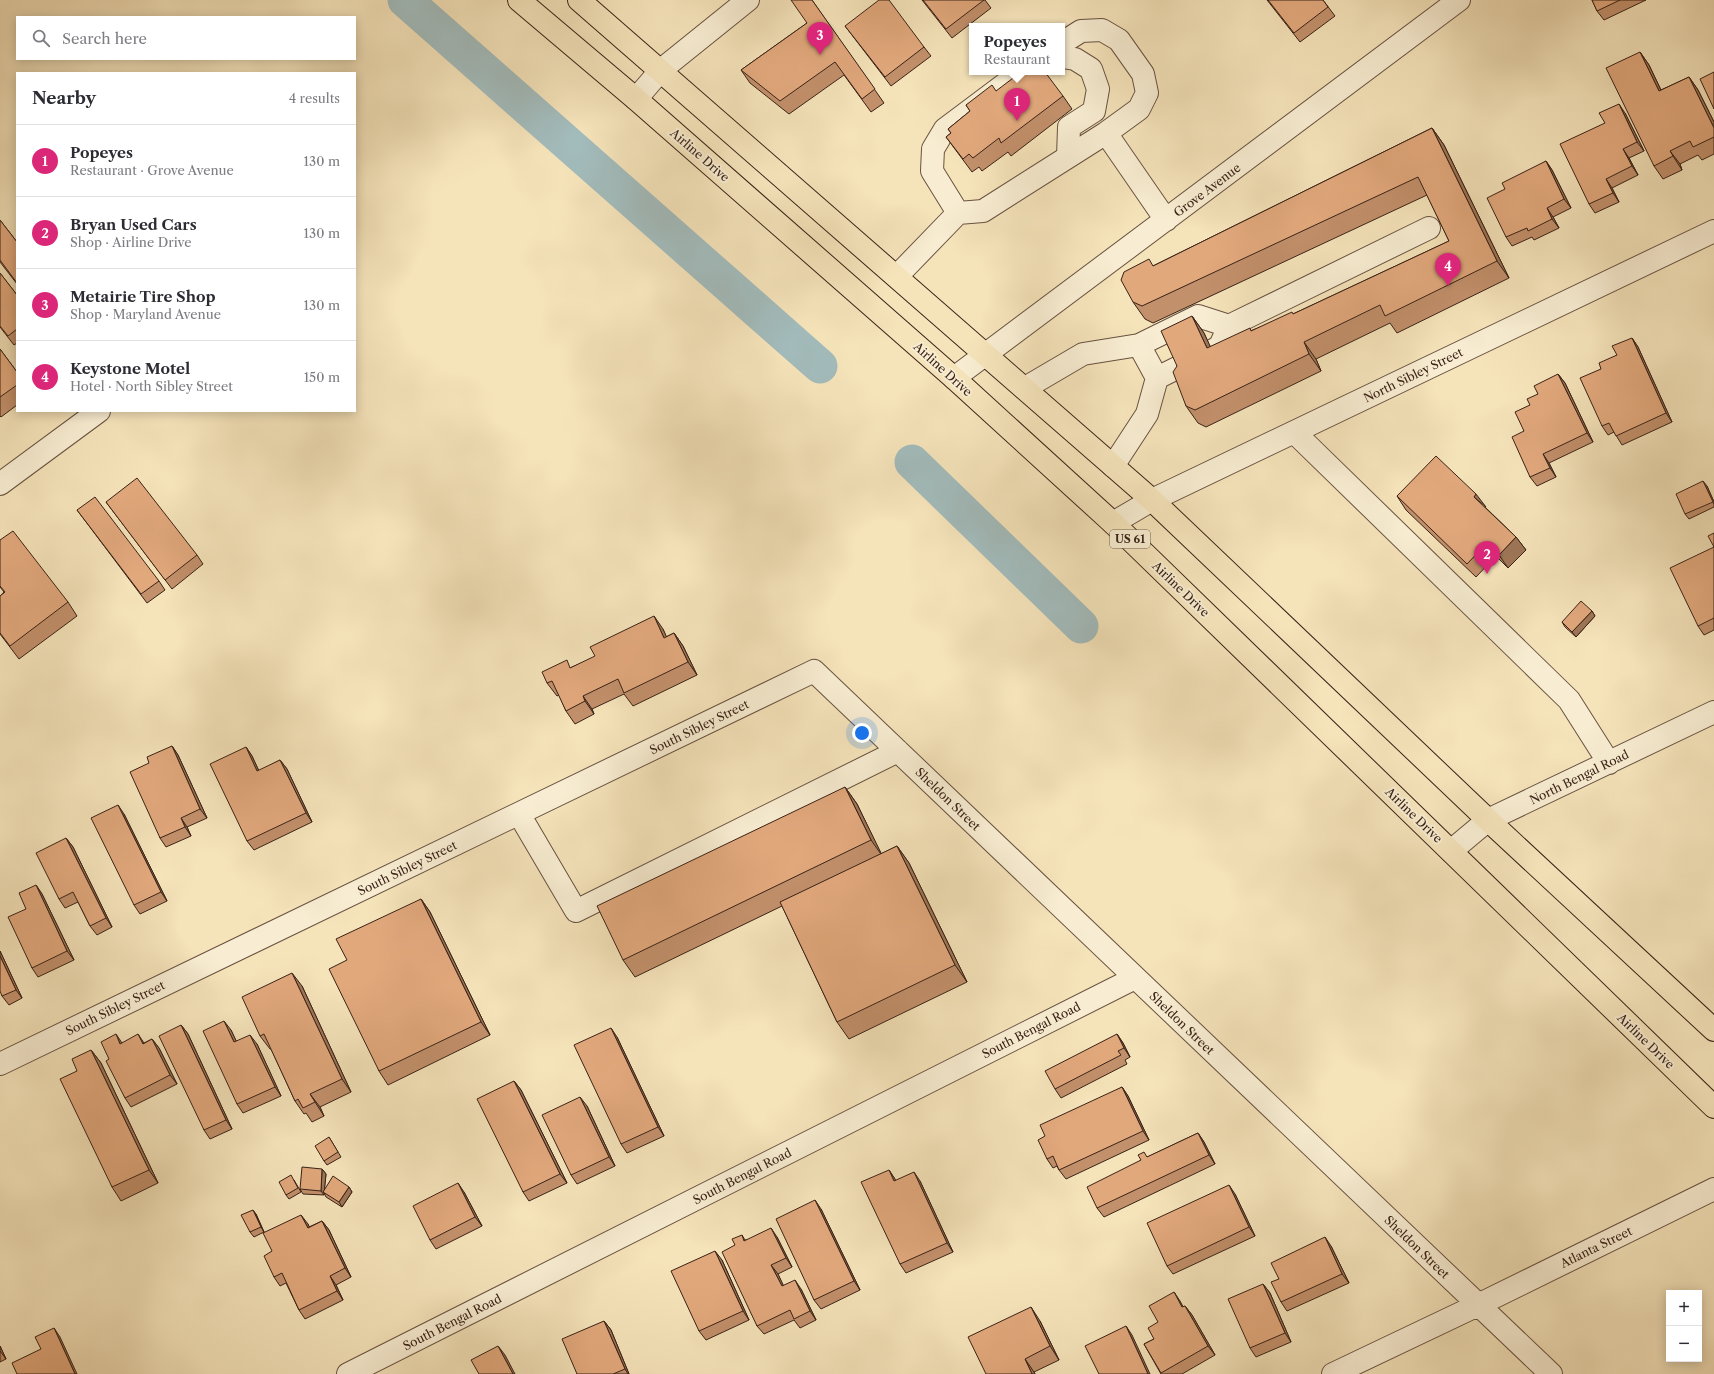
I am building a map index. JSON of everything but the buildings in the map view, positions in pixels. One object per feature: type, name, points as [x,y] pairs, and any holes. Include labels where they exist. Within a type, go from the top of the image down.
[{"type":"highway","name":"Airline Drive","points":[[519,0],[636,99],[954,378],[1113,523],[1714,1107]]},
{"type":"highway","points":[[580,0],[1152,500],[1488,820],[1714,1030]]},
{"type":"street","points":[[636,99],[661,70],[748,0]]},
{"type":"street","name":"Grove Avenue","points":[[954,378],[1459,0]]},
{"type":"street","points":[[897,276],[958,213],[983,211],[1106,133],[1139,109],[1148,93],[1143,74],[1119,40],[1102,30],[1081,31],[1065,41]]},
{"type":"street","points":[[1065,57],[1075,59],[1091,69],[1098,89],[1094,111],[1069,127],[1068,157]]},
{"type":"street","points":[[958,213],[932,171],[933,149],[945,129],[1017,75]]},
{"type":"street","points":[[1106,133],[1166,220]]},
{"type":"street","points":[[1212,351],[1220,346],[1229,326],[1428,228]]},
{"type":"street","name":"North Sibley Street","points":[[1113,523],[1152,500],[1714,231]]},
{"type":"street","points":[[1025,388],[1083,354],[1139,345],[1198,316],[1229,326]]},
{"type":"street","points":[[1113,466],[1147,414],[1157,378],[1139,345]]},
{"type":"street","points":[[1157,378],[1181,366]]},
{"type":"street","points":[[0,484],[98,412]]},
{"type":"street","points":[[1294,432],[1569,700],[1609,762]]},
{"type":"street","name":"Sheldon Street","points":[[814,671],[1552,1374]]},
{"type":"street","name":"South Sibley Street","points":[[0,1064],[814,671]]},
{"type":"street","name":"North Bengal Road","points":[[1451,851],[1488,820],[1714,712]]},
{"type":"street","points":[[519,814],[576,910],[898,752]]},
{"type":"street","name":"South Bengal Road","points":[[348,1374],[1135,978]]},
{"type":"street","name":"Atlanta Street","points":[[1333,1374],[1478,1305],[1714,1189]]},
{"type":"waterway","points":[[405,0],[820,366]]},
{"type":"waterway","points":[[912,462],[1081,626]]},
{"type":"place","name":"Metairie Tire Shop","points":[[820,55]]},
{"type":"place","name":"Popeyes","points":[[1017,121]]},
{"type":"place","name":"Keystone Motel","points":[[1448,286]]},
{"type":"place","name":"Bryan Used Cars","points":[[1487,574]]}]
